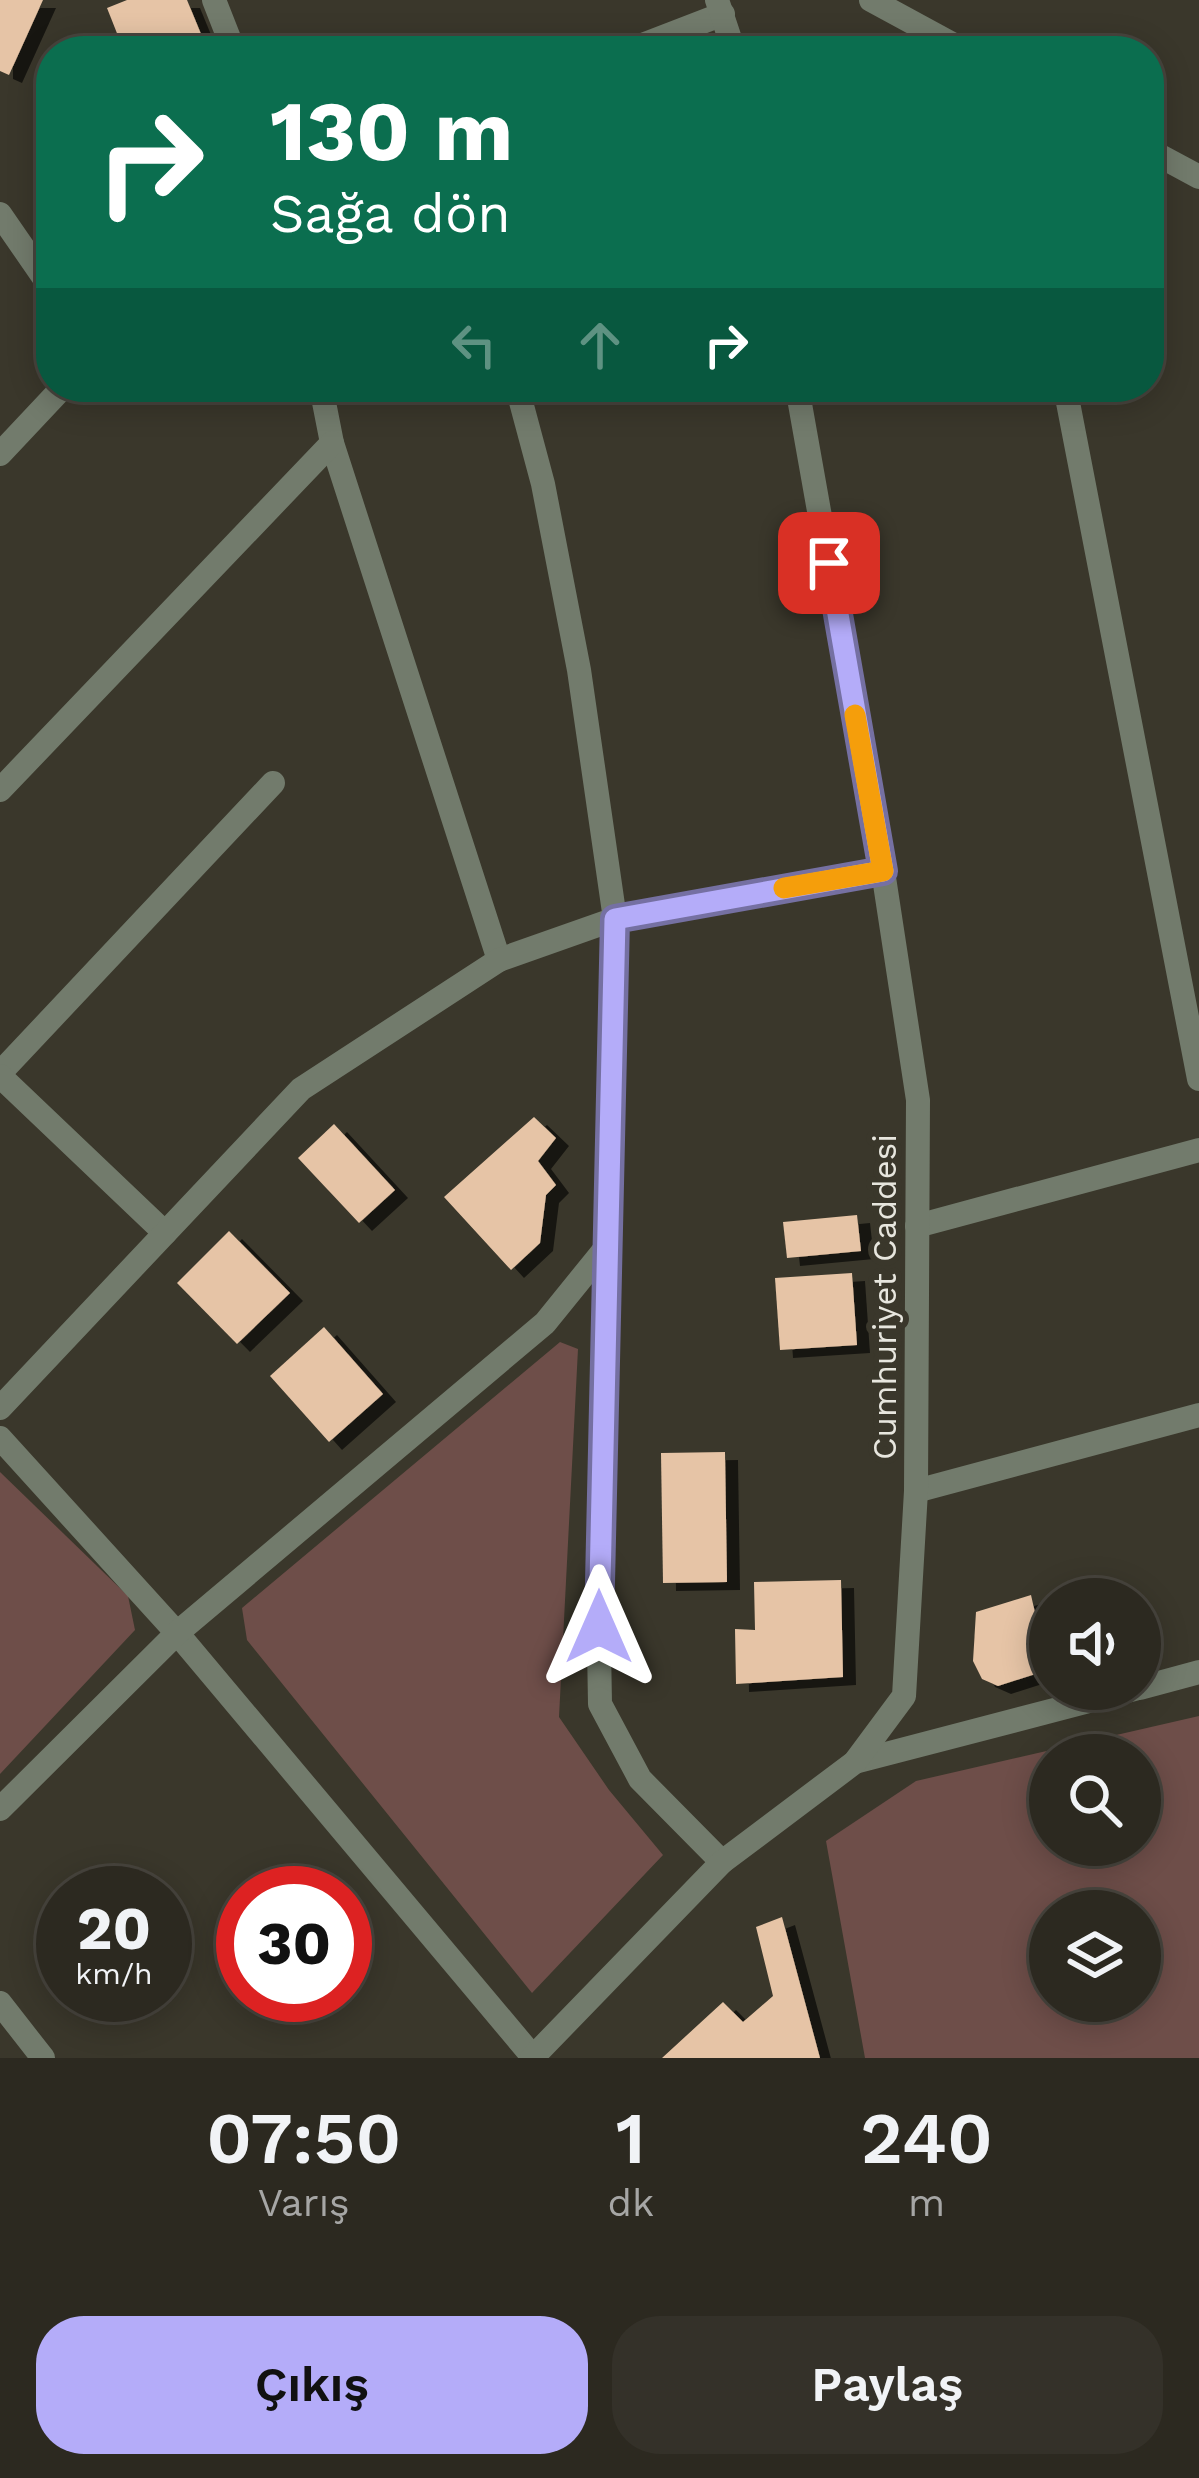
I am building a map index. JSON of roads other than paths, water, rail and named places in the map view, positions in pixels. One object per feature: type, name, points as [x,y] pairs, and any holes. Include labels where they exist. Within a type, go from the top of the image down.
[{"type":"street","points":[[214,0],[228,36]]},
{"type":"street","points":[[871,0],[937,36]]},
{"type":"street","points":[[659,36],[720,7],[729,36]]},
{"type":"street","points":[[1164,158],[1199,177]]},
{"type":"street","points":[[0,214],[36,266]]},
{"type":"street","points":[[0,454],[49,402]]},
{"type":"street","points":[[324,402],[332,442],[499,960]]},
{"type":"street","points":[[521,402],[543,484],[574,647],[615,919],[598,1588],[600,1704],[640,1780],[722,1862]]},
{"type":"street","name":"Cumhuriyet Caddesi","points":[[532,2058],[722,1862],[855,1762],[904,1696],[916,1491],[918,1100],[883,871],[800,402]]},
{"type":"street","points":[[1068,402],[1199,1078]]},
{"type":"street","points":[[0,790],[332,442]]},
{"type":"street","points":[[165,1233],[0,1074],[273,783]]},
{"type":"street","points":[[0,1408],[301,1089],[499,960],[615,919],[883,871]]},
{"type":"street","points":[[917,1226],[1199,1150]]},
{"type":"street","points":[[0,1809],[177,1633],[545,1323],[609,1244]]},
{"type":"street","points":[[916,1491],[1199,1415]]},
{"type":"street","points":[[0,1438],[177,1633],[532,2058]]},
{"type":"street","points":[[1161,1682],[1199,1672]]},
{"type":"street","points":[[855,1762],[1053,1710]]},
{"type":"street","points":[[0,2003],[43,2058]]}]
